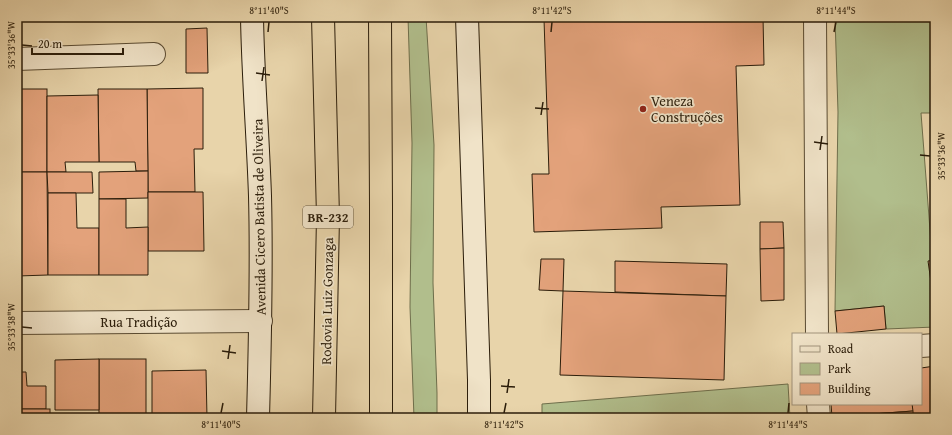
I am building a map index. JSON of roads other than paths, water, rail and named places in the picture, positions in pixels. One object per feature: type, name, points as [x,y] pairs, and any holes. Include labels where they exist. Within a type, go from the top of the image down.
[{"type":"highway","name":"Rodovia Luiz Gonzaga","points":[[323,17],[328,217],[324,418]]},
{"type":"highway","points":[[380,17],[381,418]]},
{"type":"main road","name":"Avenida Cicero Batista de Oliveira","points":[[252,17],[260,197],[261,321],[258,418]]},
{"type":"main road","points":[[467,17],[479,372],[479,418]]},
{"type":"main road","points":[[815,17],[817,333]]},
{"type":"main road","points":[[17,59],[154,54]]},
{"type":"main road","name":"Rua Tradição","points":[[17,323],[261,321]]},
{"type":"main road","points":[[922,346],[935,345]]},
{"type":"main road","points":[[818,405],[819,418]]},
{"type":"place","name":"Veneza Construções","points":[[643,109]]}]
